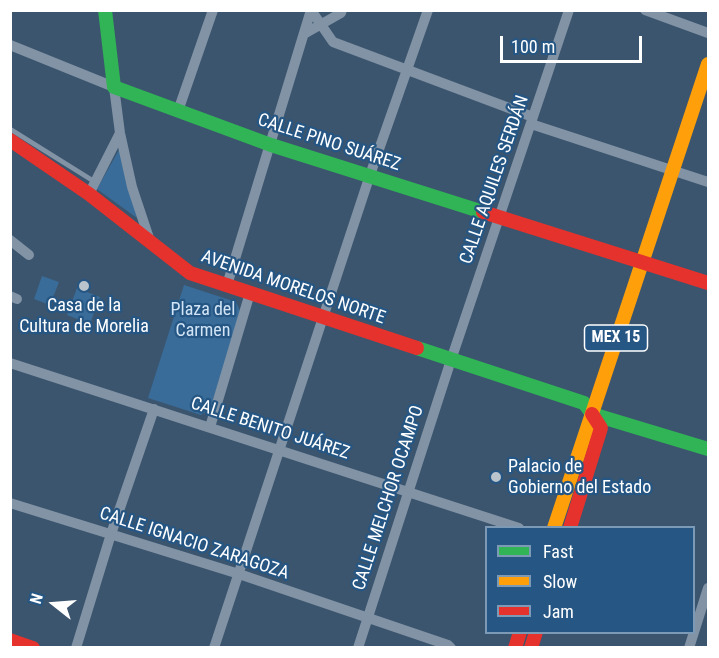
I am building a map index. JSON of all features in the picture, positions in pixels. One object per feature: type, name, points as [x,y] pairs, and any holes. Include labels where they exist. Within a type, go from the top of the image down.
[{"type":"main road","points":[[105,10],[114,87]]},
{"type":"main road","name":"MEX 15","points":[[555,526],[708,64]]},
{"type":"main road","name":"CALLE PINO SUÁREZ","points":[[114,87],[271,145],[708,283]]},
{"type":"main road","name":"AVENIDA MORELOS NORTE","points":[[11,140],[92,188],[150,244],[190,273],[584,403],[592,414],[708,449]]},
{"type":"main road","name":"MEX 15","points":[[571,526],[601,428],[592,414]]},
{"type":"main road","points":[[10,640],[33,648]]},
{"type":"street","points":[[178,111],[213,10]]},
{"type":"street","points":[[311,10],[333,42],[532,121],[708,182]]},
{"type":"street","points":[[227,285],[311,10]]},
{"type":"street","points":[[214,648],[370,175],[428,10]]},
{"type":"street","name":"CALLE AQUILES SERDÁN","points":[[451,360],[569,10]]},
{"type":"street","points":[[645,10],[708,33]]},
{"type":"street","points":[[304,34],[341,12]]},
{"type":"street","name":"CALLE PINO SUÁREZ","points":[[10,45],[114,87]]},
{"type":"street","points":[[114,87],[120,133],[132,187],[150,244]]},
{"type":"street","points":[[92,188],[120,133]]},
{"type":"street","points":[[10,240],[29,255]]},
{"type":"street","points":[[210,427],[250,293]]},
{"type":"street","name":"CALLE MELCHOR OCAMPO","points":[[358,648],[451,360]]},
{"type":"street","name":"CALLE BENITO JUÁREZ","points":[[10,363],[513,526]]},
{"type":"street","points":[[76,648],[111,534],[154,409]]},
{"type":"street","name":"CALLE IGNACIO ZARAGOZA","points":[[10,503],[239,574],[448,645],[451,648]]},
{"type":"street","points":[[695,629],[708,588]]},
{"type":"lane","points":[[10,129],[92,188]]},
{"type":"green space","points":[[120,148],[137,218],[97,189]]},
{"type":"green space","points":[[42,276],[59,282],[50,305],[34,299]]},
{"type":"green space","name":"Plaza del Carmen","points":[[184,285],[236,302],[241,313],[210,409],[201,415],[148,398]]},
{"type":"green space","points":[[77,288],[100,297],[90,324],[67,315]]},
{"type":"traffic: fast","points":[[105,10],[114,87],[271,145],[483,212]]},
{"type":"traffic: fast","points":[[417,348],[584,403],[592,414],[708,449]]},
{"type":"traffic: slow","points":[[555,526],[708,64]]},
{"type":"traffic: jam","points":[[10,140],[89,194],[190,273],[417,348]]},
{"type":"traffic: jam","points":[[483,212],[708,283]]},
{"type":"traffic: jam","points":[[571,526],[601,428],[592,414]]},
{"type":"traffic: jam","points":[[515,648],[519,634]]},
{"type":"traffic: jam","points":[[531,648],[535,634]]},
{"type":"traffic: jam","points":[[10,640],[33,648]]},
{"type":"place","name":"Casa de la Cultura de Morelia","points":[[84,286]]},
{"type":"place","name":"Palacio de Gobierno del Estado","points":[[496,477]]}]
